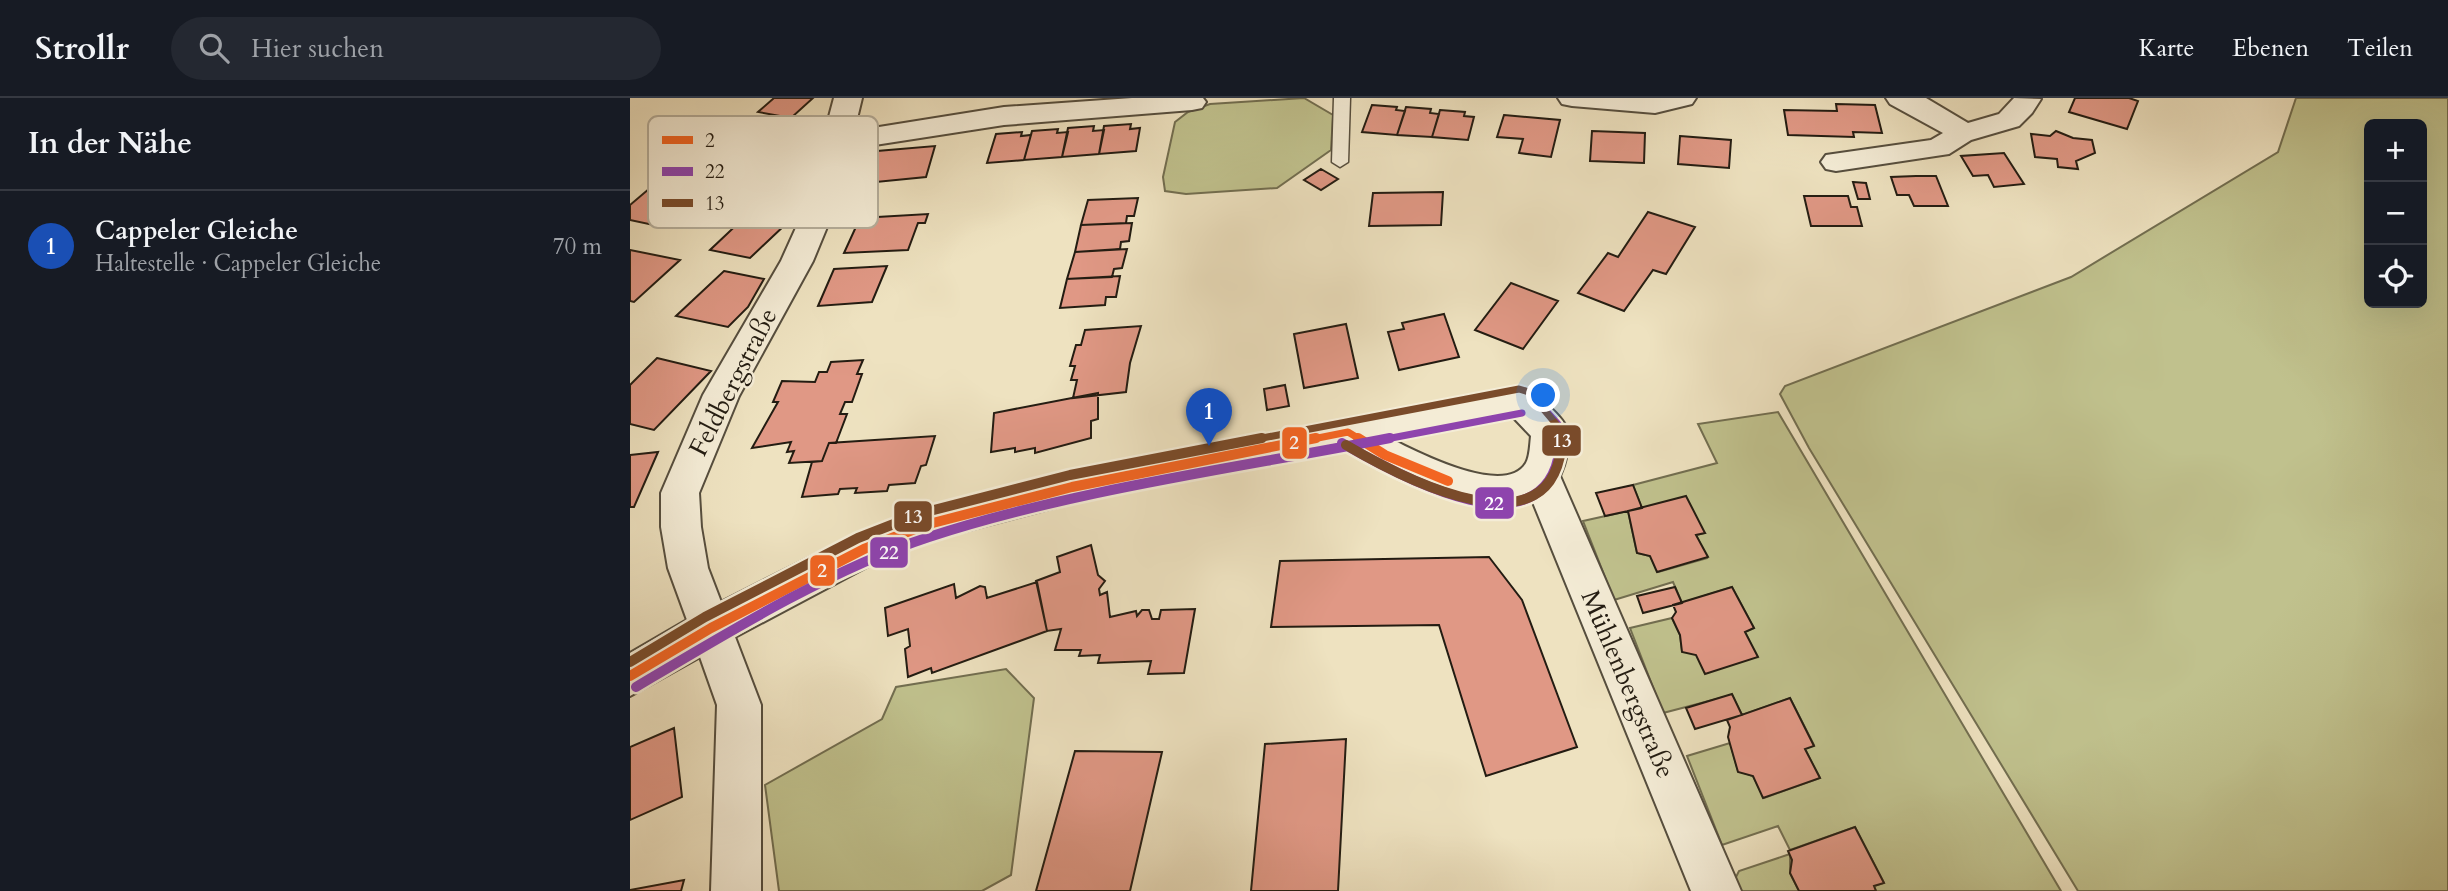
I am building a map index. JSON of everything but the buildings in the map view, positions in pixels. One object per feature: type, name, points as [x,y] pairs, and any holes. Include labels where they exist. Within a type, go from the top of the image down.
[{"type":"street","name":"Feldbergstraße","points":[[844,116],[848,98]]},
{"type":"street","points":[[1572,98],[1655,105],[1682,98]]},
{"type":"street","points":[[1900,98],[1916,104],[1963,133]]},
{"type":"street","points":[[1836,162],[1939,148],[1963,133],[1993,128],[2023,110],[2027,99]]},
{"type":"street","points":[[878,136],[1004,116],[1192,102]]},
{"type":"street","name":"Feldbergstraße","points":[[736,891],[739,705],[688,568],[681,527],[680,493],[721,395],[797,261],[811,228]]},
{"type":"street","points":[[630,676],[711,628],[864,549],[925,525],[1072,487],[1348,432],[1520,401],[1550,432],[1551,452],[1546,471],[1541,476],[1526,488],[1509,491],[1470,487],[1396,461],[1348,432]]},
{"type":"street","name":"Mühlenbergstraße","points":[[1541,476],[1716,891]]},
{"type":"lane","points":[[1340,162],[1342,98]]},
{"type":"green space","points":[[1304,98],[1333,115],[1331,150],[1277,188],[1186,194],[1165,191],[1163,177],[1175,122],[1188,112],[1210,104]]},
{"type":"green space","points":[[2296,98],[2448,98],[2448,891],[2078,891],[1809,448],[1780,394],[1785,386],[2071,277],[2278,152]]},
{"type":"green space","points":[[1778,412],[2061,891],[1876,891],[1874,886],[1884,883],[1855,827],[1790,850],[1778,826],[1722,845],[1687,756],[1730,743],[1738,771],[1753,776],[1764,798],[1820,778],[1805,749],[1814,745],[1790,698],[1742,715],[1732,695],[1663,713],[1630,628],[1672,618],[1680,635],[1682,651],[1757,657],[1745,632],[1754,628],[1732,587],[1682,603],[1673,582],[1614,600],[1583,521],[1628,511],[1637,553],[1650,556],[1658,572],[1707,558],[1696,535],[1704,533],[1642,508],[1633,485],[1717,463],[1698,424]]},
{"type":"green space","points":[[1006,669],[1034,698],[1011,875],[982,891],[779,891],[765,785],[882,719],[896,687]]},
{"type":"green space","points":[[1790,854],[1790,873],[1799,891],[1736,891],[1734,881],[1739,871]]},
{"type":"transit line","name":"13","points":[[630,662],[705,617],[858,538],[922,513],[1070,475],[1519,389],[1529,392],[1562,431],[1556,474],[1537,493],[1513,502],[1484,502],[1454,496],[1393,471],[1346,445]]},
{"type":"transit line","name":"22","points":[[1342,443],[1413,481],[1443,492],[1473,501],[1500,504],[1525,500],[1544,487],[1555,475],[1561,439],[1554,417],[1529,392]]},
{"type":"transit line","name":"22","points":[[636,687],[717,639],[869,560],[929,537],[1075,499],[1522,413]]},
{"type":"transit line","name":"2","points":[[630,676],[711,628],[864,549],[925,525],[1072,487],[1348,432],[1385,455],[1448,481]]},
{"type":"place","name":"Cappeler Gleiche","points":[[1209,446]]}]
